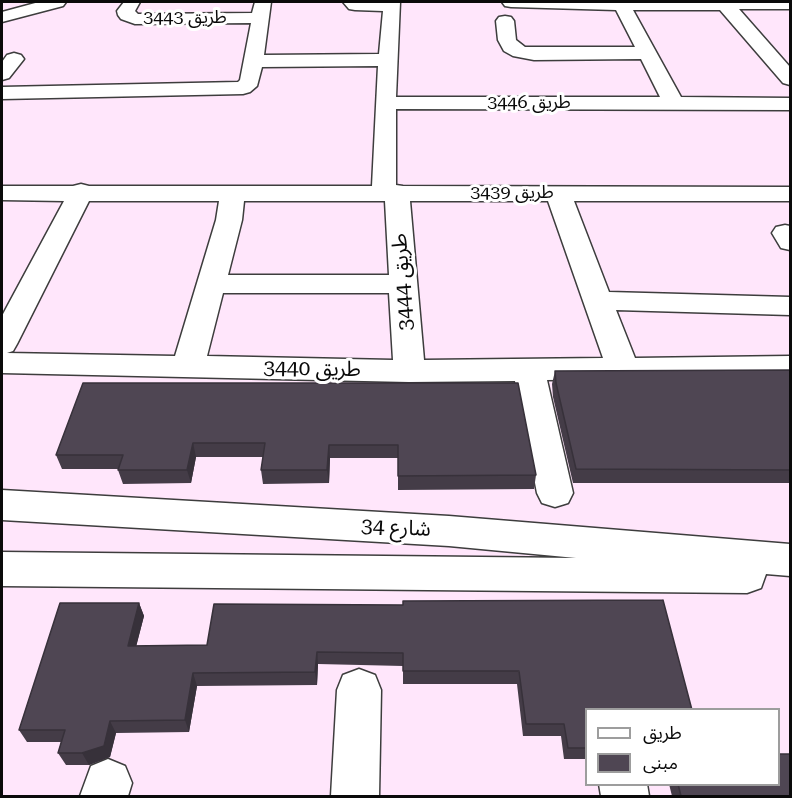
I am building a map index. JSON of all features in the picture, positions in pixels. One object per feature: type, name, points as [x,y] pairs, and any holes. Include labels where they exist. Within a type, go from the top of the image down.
[{"type":"street","points":[[2,15],[29,2]]},
{"type":"street","points":[[2,15],[57,2]]},
{"type":"street","name":"طريق 3443","points":[[2,93],[238,89],[249,85],[261,10],[135,19],[127,15],[126,11],[132,2]]},
{"type":"street","points":[[352,2],[353,5],[392,4]]},
{"type":"street","points":[[511,2],[726,6],[790,4]]},
{"type":"street","name":"طريق 3444","points":[[392,4],[385,103],[390,192],[403,284],[409,371]]},
{"type":"street","points":[[622,5],[674,104]]},
{"type":"street","points":[[726,6],[790,79]]},
{"type":"street","points":[[505,21],[507,40],[511,47],[520,52],[648,53]]},
{"type":"street","points":[[2,74],[14,59]]},
{"type":"street","points":[[253,61],[388,60]]},
{"type":"street","name":"طريق 3446","points":[[385,103],[790,104]]},
{"type":"street","points":[[2,344],[13,301],[81,191]]},
{"type":"street","name":"طريق 3439","points":[[2,193],[81,191],[790,194]]},
{"type":"street","points":[[188,367],[229,220],[233,192]]},
{"type":"street","points":[[558,193],[623,369]]},
{"type":"street","points":[[211,284],[403,284]]},
{"type":"street","points":[[598,301],[790,306]]},
{"type":"street","name":"طريق 3440","points":[[2,363],[409,371],[790,367]]},
{"type":"street","points":[[529,370],[555,493]]},
{"type":"street","name":"شارع 34","points":[[2,504],[449,531],[790,560]]},
{"type":"street","name":"شارع 34","points":[[2,569],[790,576]]},
{"type":"street","points":[[355,796],[359,690]]},
{"type":"building","points":[[790,370],[790,470],[576,469],[555,371]]},
{"type":"building","points":[[83,383],[518,383],[536,475],[398,476],[398,445],[329,445],[327,470],[261,470],[265,443],[193,443],[187,470],[118,470],[123,455],[56,455]]},
{"type":"building","points":[[663,600],[691,708],[585,708],[585,748],[568,748],[564,724],[526,724],[519,671],[403,671],[403,653],[317,652],[315,672],[193,673],[185,720],[110,721],[104,746],[82,753],[58,753],[65,730],[19,730],[60,603],[139,603],[128,646],[207,645],[214,604],[403,605],[403,601]]},
{"type":"building","points":[[780,754],[790,754],[790,796],[681,796],[678,786],[780,786]]}]
